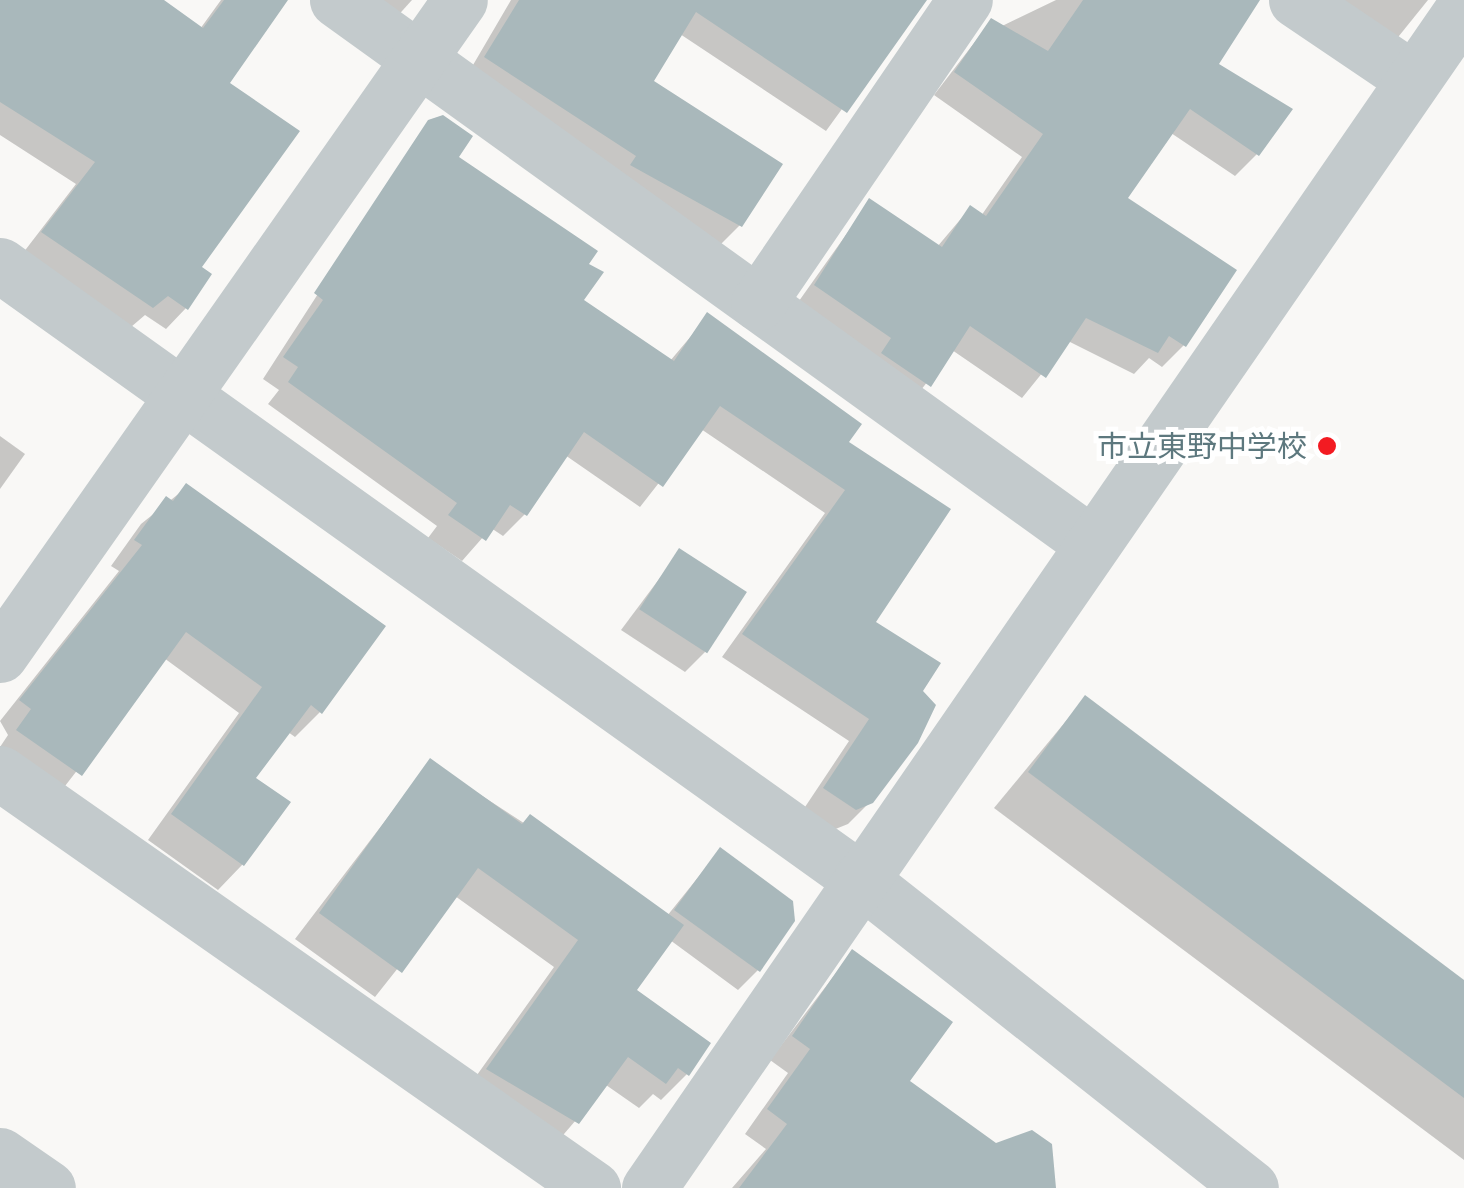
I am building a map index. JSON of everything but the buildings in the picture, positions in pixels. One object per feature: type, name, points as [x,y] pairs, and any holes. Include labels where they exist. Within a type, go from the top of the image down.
[{"type":"street","points":[[338,0],[1091,543]]},
{"type":"street","points":[[0,655],[460,0]]},
{"type":"street","points":[[758,302],[964,0]]},
{"type":"street","points":[[1296,0],[1413,80]]},
{"type":"street","points":[[648,1188],[1464,7]]},
{"type":"street","points":[[0,265],[860,878],[1242,1186]]},
{"type":"street","points":[[0,773],[593,1188]]},
{"type":"street","points":[[0,1156],[48,1188]]},
{"type":"place","name":"市立東野中学校","points":[[1327,446]]}]
